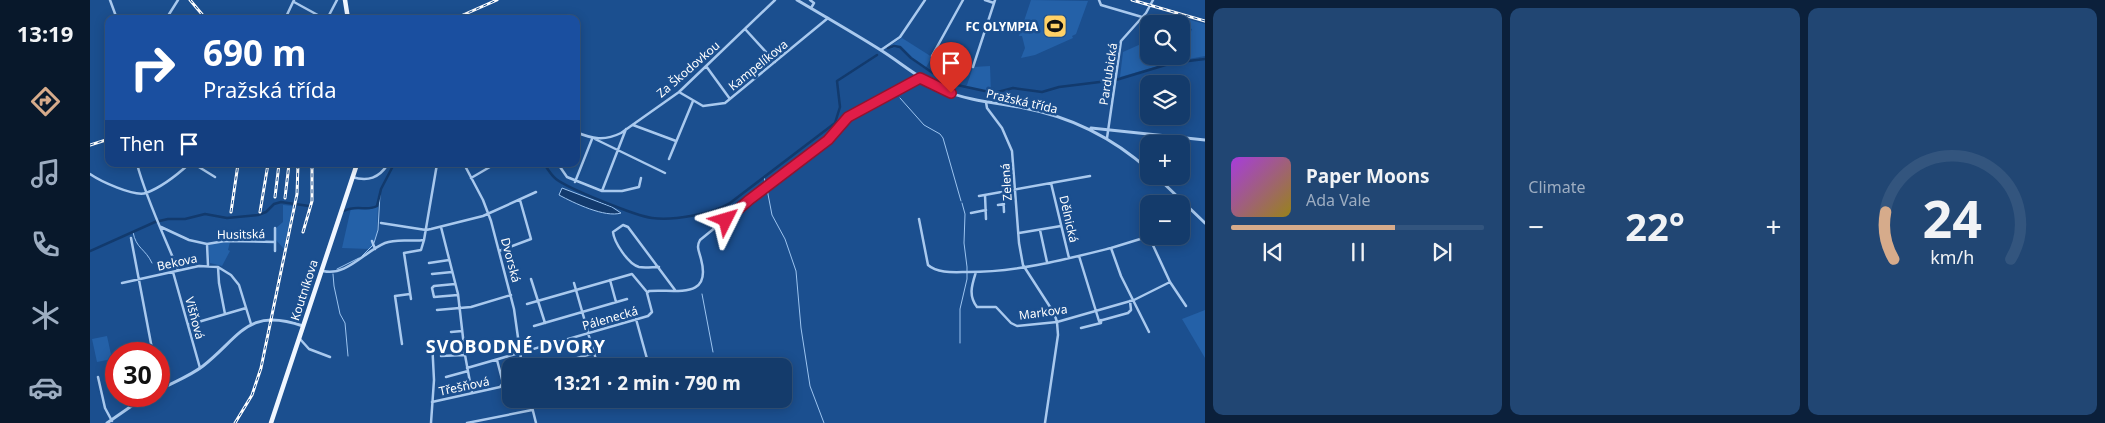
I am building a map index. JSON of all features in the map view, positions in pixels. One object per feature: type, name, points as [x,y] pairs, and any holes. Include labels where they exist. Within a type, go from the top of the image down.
[{"type":"main road","points":[[345,0],[347,15]]},
{"type":"main road","name":"Koutníkova","points":[[271,423],[355,167]]},
{"type":"street","points":[[110,0],[116,15]]},
{"type":"street","points":[[169,15],[178,0]]},
{"type":"street","points":[[328,15],[337,0]]},
{"type":"street","name":"Za Škodovkou","points":[[593,138],[613,137],[679,92],[775,0]]},
{"type":"street","name":"Pražská třída","points":[[797,0],[880,50],[920,78],[951,93],[986,102],[1026,108],[1090,128],[1140,162]]},
{"type":"street","points":[[810,0],[814,3],[810,8]]},
{"type":"street","points":[[880,50],[900,37],[925,0]]},
{"type":"street","points":[[932,56],[963,0]]},
{"type":"street","points":[[973,67],[995,1],[986,0]]},
{"type":"street","points":[[1099,0],[1101,5],[1140,16]]},
{"type":"street","name":"Pardubická","points":[[1143,15],[1153,0]]},
{"type":"street","points":[[287,15],[294,1],[319,15]]},
{"type":"street","name":"Kampelíkova","points":[[679,92],[693,101],[707,106],[722,104],[828,18]]},
{"type":"street","name":"Pardubická","points":[[1107,138],[1120,41],[1140,19]]},
{"type":"street","points":[[745,29],[775,62]]},
{"type":"street","points":[[706,66],[730,99]]},
{"type":"street","name":"Pálenecká","points":[[446,377],[519,352],[648,316],[652,312],[648,292],[684,291],[700,285],[703,267],[697,248],[700,240],[828,140],[848,117],[920,78]]},
{"type":"street","points":[[669,159],[693,101]]},
{"type":"street","name":"Zelená","points":[[986,102],[987,108],[1002,128],[1012,151],[1018,234],[1024,269],[1050,306],[1057,322],[1058,335],[1045,423]]},
{"type":"street","points":[[632,125],[676,141]]},
{"type":"street","points":[[1090,128],[1205,140]]},
{"type":"street","points":[[602,191],[626,129]]},
{"type":"street","points":[[580,133],[665,173]]},
{"type":"street","points":[[575,182],[593,138]]},
{"type":"street","points":[[138,167],[145,193],[178,270]]},
{"type":"street","points":[[90,174],[109,184],[145,193],[175,176],[186,167]]},
{"type":"street","points":[[199,167],[215,177]]},
{"type":"street","points":[[352,177],[363,180],[372,179],[379,175],[386,167]]},
{"type":"street","points":[[411,299],[403,253],[421,250],[436,167]]},
{"type":"street","name":"Dvorská","points":[[466,167],[489,214],[511,295],[520,358]]},
{"type":"street","points":[[471,178],[490,167]]},
{"type":"street","points":[[560,167],[567,177],[575,182],[602,191],[622,191],[639,187],[641,178]]},
{"type":"street","points":[[979,196],[1090,176]]},
{"type":"street","name":"Dělnická","points":[[1051,183],[1069,258]]},
{"type":"street","points":[[1166,185],[1176,195]]},
{"type":"street","points":[[1003,191],[1004,212]]},
{"type":"street","points":[[381,224],[426,230],[441,227],[489,214],[536,192]]},
{"type":"street","points":[[984,195],[986,219]]},
{"type":"street","points":[[499,251],[531,239],[519,200]]},
{"type":"street","points":[[998,205],[1004,204]]},
{"type":"street","points":[[1190,208],[1205,223]]},
{"type":"street","points":[[971,212],[986,210]]},
{"type":"street","points":[[919,219],[925,256],[930,267],[946,272],[1024,269],[1140,240]]},
{"type":"street","points":[[659,267],[641,267],[633,264],[614,239],[613,232],[616,228],[623,225],[628,227],[659,267],[675,290]]},
{"type":"street","points":[[160,226],[188,240],[207,244],[208,265]]},
{"type":"street","points":[[1018,234],[1062,226]]},
{"type":"street","points":[[441,227],[456,284],[472,393]]},
{"type":"street","name":"Husitská","points":[[275,228],[275,251]]},
{"type":"street","points":[[1040,230],[1047,263]]},
{"type":"street","points":[[131,238],[151,342]]},
{"type":"street","points":[[321,270],[331,273],[364,258],[375,248],[390,241],[424,240]]},
{"type":"street","name":"Husitská","points":[[207,244],[225,241],[275,242]]},
{"type":"street","points":[[372,241],[375,248]]},
{"type":"street","points":[[1153,245],[1170,282],[1186,306]]},
{"type":"street","points":[[1110,248],[1120,276],[1149,332]]},
{"type":"street","points":[[1079,256],[1100,320]]},
{"type":"street","points":[[428,263],[450,260]]},
{"type":"street","name":"Bekova","points":[[122,283],[178,270],[208,265],[218,267]]},
{"type":"street","points":[[218,267],[231,275],[238,283],[251,324]]},
{"type":"street","points":[[218,267],[225,314]]},
{"type":"street","name":"Višňová","points":[[173,272],[200,368]]},
{"type":"street","points":[[432,274],[453,272]]},
{"type":"street","name":"Markova","points":[[976,272],[970,288],[973,301],[977,307],[996,307],[1010,323],[1017,326],[1057,322],[1096,311],[1134,300],[1170,282]]},
{"type":"street","points":[[527,304],[633,274],[648,292]]},
{"type":"street","points":[[610,280],[616,302]]},
{"type":"street","points":[[533,281],[544,323]]},
{"type":"street","points":[[574,283],[595,358]]},
{"type":"street","points":[[456,284],[434,286],[432,288],[434,297],[458,295]]},
{"type":"street","points":[[402,344],[395,296],[410,294]]},
{"type":"street","points":[[437,310],[460,308],[511,295]]},
{"type":"street","points":[[534,326],[627,299]]},
{"type":"street","name":"Markova","points":[[1081,328],[1101,322],[1100,320],[1128,313],[1131,310],[1130,301]]},
{"type":"street","points":[[188,325],[246,308]]},
{"type":"street","points":[[636,319],[647,358]]},
{"type":"street","points":[[170,383],[200,368],[251,324],[281,320],[303,326]]},
{"type":"street","points":[[451,332],[462,331]]},
{"type":"street","points":[[299,338],[309,349],[330,357]]},
{"type":"street","points":[[430,423],[432,341]]},
{"type":"street","points":[[582,358],[594,354]]},
{"type":"street","points":[[441,356],[465,355]]},
{"type":"street","name":"Třešňová","points":[[432,402],[502,386],[503,383],[496,359]]},
{"type":"street","points":[[98,377],[105,408],[112,421]]},
{"type":"street","points":[[107,423],[131,407]]},
{"type":"street","points":[[467,423],[532,410],[536,423]]},
{"type":"shaded area","points":[[1031,0],[1088,1],[1076,34],[1072,36],[1073,38],[1035,55],[1021,58],[1025,48],[1022,36],[1019,36]]},
{"type":"shaded area","points":[[1190,20],[1205,24],[1205,56],[1190,59],[1190,34],[1192,29],[1190,28]]},
{"type":"shaded area","points":[[902,38],[932,57],[925,69],[899,47],[887,48]]},
{"type":"shaded area","points":[[1140,44],[1140,65],[1162,65],[1120,77],[1123,52]]},
{"type":"shaded area","points":[[990,66],[991,93],[964,87],[967,85],[973,67]]},
{"type":"shaded area","points":[[562,188],[612,207],[621,213],[598,212],[581,206],[559,195]]},
{"type":"shaded area","points":[[378,203],[377,233],[372,247],[370,249],[342,248],[351,208],[370,209]]},
{"type":"shaded area","points":[[283,205],[293,206],[284,249],[276,240],[276,228],[283,222]]},
{"type":"shaded area","points":[[230,242],[228,250],[230,251],[222,266],[210,263],[208,245]]},
{"type":"shaded area","points":[[1205,310],[1205,358],[1182,319]]},
{"type":"shaded area","points":[[107,336],[108,342],[105,342],[105,360],[97,362],[92,339]]},
{"type":"waterway","points":[[888,48],[900,47],[911,58],[940,78],[957,85],[994,93],[1013,88],[1042,92],[1059,87],[1116,80],[1172,63],[1205,59]]},
{"type":"waterway","points":[[546,167],[554,177],[574,189],[603,202],[652,218],[692,216],[722,207],[730,203],[835,123],[840,107],[837,81],[877,55]]},
{"type":"waterway","points":[[900,98],[924,125],[940,134],[943,138],[961,201]]},
{"type":"waterway","points":[[344,211],[353,208],[373,208],[377,206],[381,189],[392,167]]},
{"type":"waterway","points":[[764,177],[766,185]]},
{"type":"waterway","points":[[767,189],[772,215],[785,239],[796,271],[801,328],[810,386],[824,423]]},
{"type":"waterway","points":[[374,243],[378,230],[380,194]]},
{"type":"waterway","points":[[90,251],[155,222],[168,219],[185,219],[205,214],[227,218],[258,215],[266,212],[274,204],[281,202],[309,206]]},
{"type":"waterway","points":[[960,343],[960,309],[967,279],[964,243],[965,214],[962,203]]},
{"type":"waterway","points":[[133,232],[136,242],[152,263]]},
{"type":"waterway","points":[[362,256],[373,245]]},
{"type":"waterway","points":[[337,269],[359,258]]},
{"type":"waterway","points":[[333,274],[340,314],[345,323],[348,356]]},
{"type":"waterway","points":[[702,294],[713,352]]},
{"type":"railway","points":[[190,0],[203,15]]},
{"type":"railway","points":[[463,15],[497,0]]},
{"type":"railway","points":[[1132,0],[1205,21]]},
{"type":"railway","points":[[90,145],[105,140]]},
{"type":"railway","points":[[231,212],[238,167]]},
{"type":"railway","points":[[260,212],[268,167]]},
{"type":"railway","points":[[275,197],[279,167]]},
{"type":"railway","points":[[285,198],[289,167]]},
{"type":"railway","points":[[235,423],[252,395],[261,368],[297,194],[298,167]]},
{"type":"railway","points":[[303,232],[312,201],[312,167]]},
{"type":"place","name":"FC OLYMPIA","points":[[1055,26]]},
{"type":"district","name":"SVOBODNÉ DVORY","points":[[516,346]]},
{"type":"route","points":[[726,220],[749,200],[808,157],[828,140],[848,117],[920,78],[951,93]]}]
